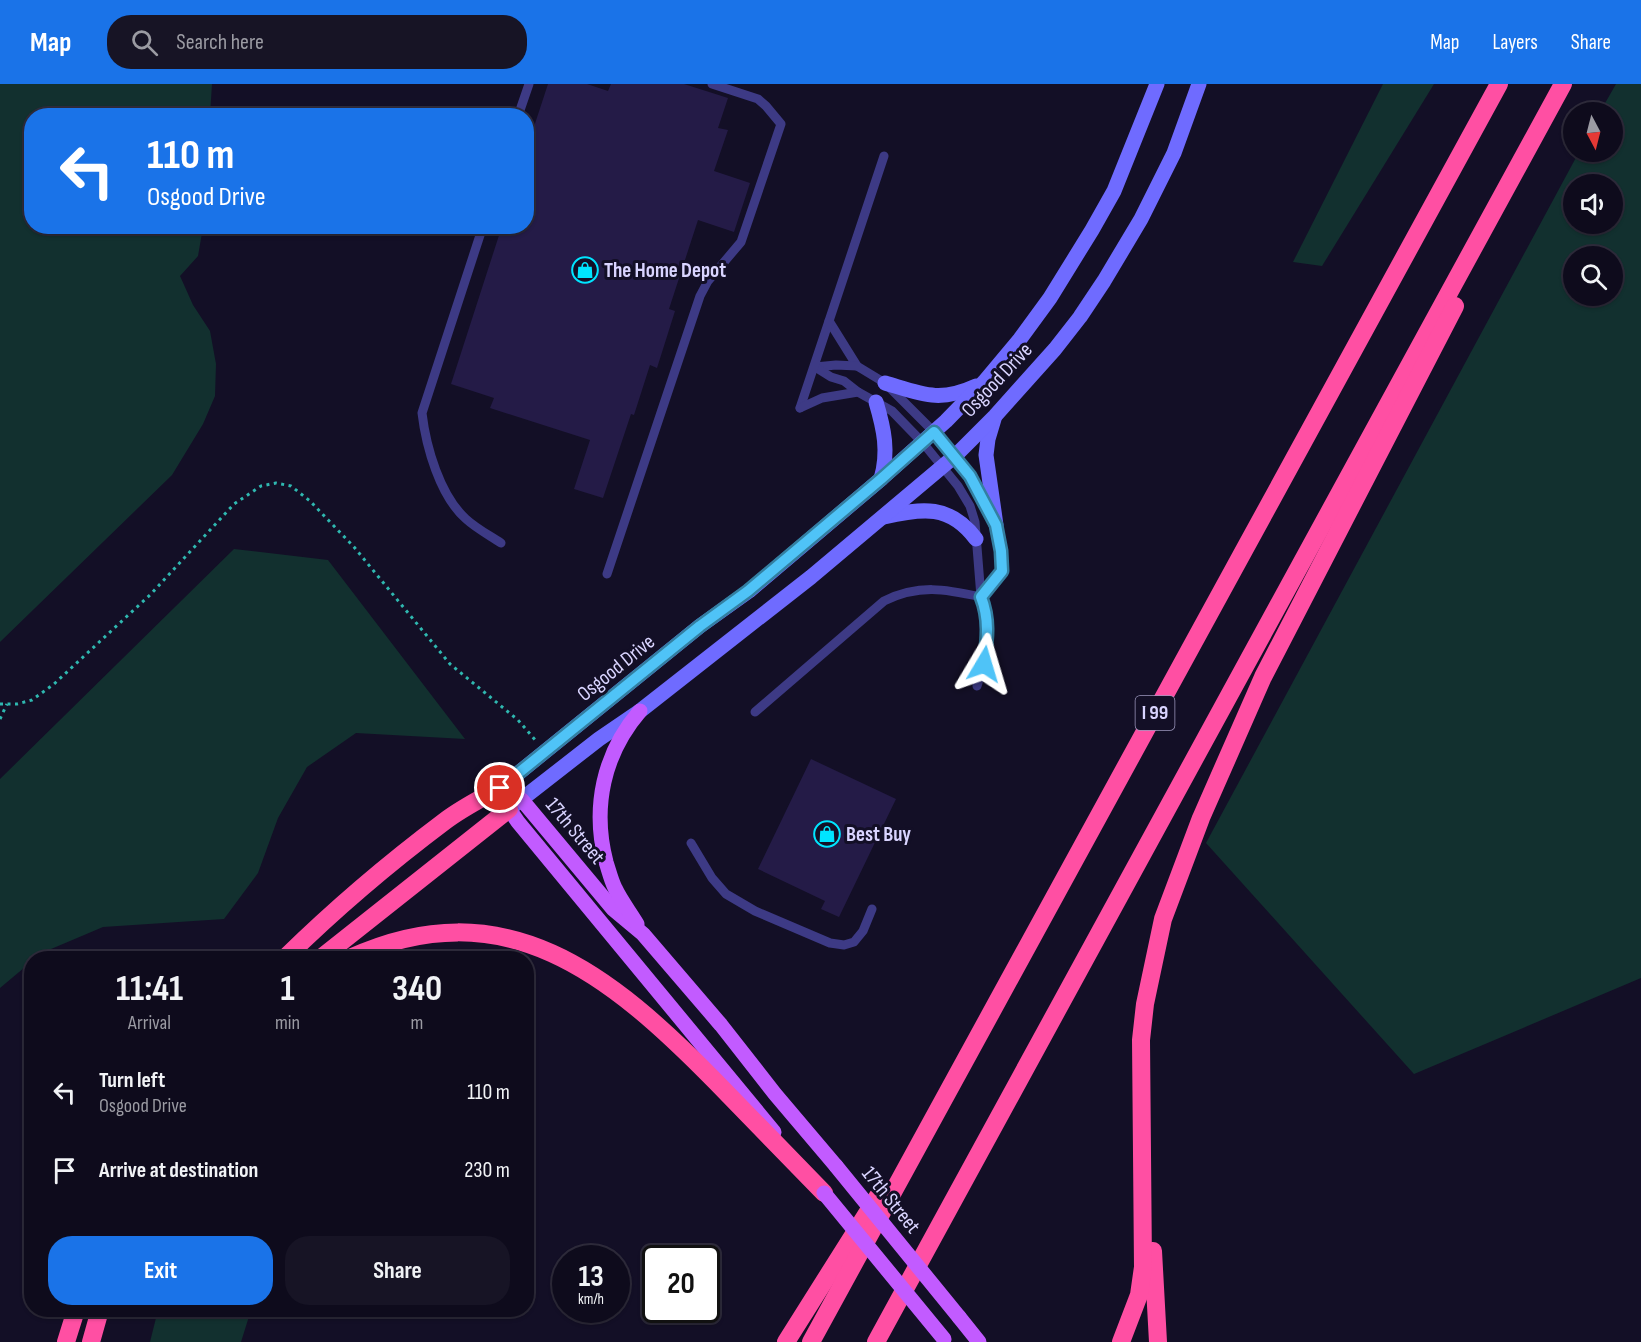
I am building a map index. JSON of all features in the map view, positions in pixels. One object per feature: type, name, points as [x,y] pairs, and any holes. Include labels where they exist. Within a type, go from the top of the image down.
[{"type":"highway","name":"I 99","points":[[811,1342],[1499,84]]},
{"type":"highway","name":"I 99","points":[[876,1342],[1563,84]]},
{"type":"highway","points":[[1121,1342],[1139,1295],[1143,1267],[1141,1040],[1145,1004],[1163,919],[1197,828],[1263,677],[1455,307],[1521,162]]},
{"type":"highway","points":[[292,951],[361,889],[447,820],[500,788]]},
{"type":"highway","points":[[330,951],[516,805]]},
{"type":"highway","points":[[366,951],[410,937],[463,932],[529,943],[582,968],[625,998],[667,1033],[824,1194]]},
{"type":"highway","points":[[786,1342],[822,1282],[954,1079]]},
{"type":"highway","points":[[1141,1114],[1158,1342]]},
{"type":"highway","points":[[66,1342],[74,1317]]},
{"type":"highway","points":[[91,1342],[98,1317]]},
{"type":"main road","name":"Osgood Drive","points":[[500,788],[700,626],[748,591],[881,479],[984,382],[1050,298],[1092,230],[1114,191],[1157,84]]},
{"type":"main road","name":"Osgood Drive","points":[[516,805],[811,577],[955,456],[995,416],[1055,349],[1104,281],[1141,219],[1174,153],[1199,84]]},
{"type":"main road","points":[[885,383],[934,396],[960,394],[984,382]]},
{"type":"main road","points":[[876,402],[886,450],[886,463],[881,479]]},
{"type":"main road","points":[[995,416],[986,455],[996,525]]},
{"type":"main road","points":[[881,518],[913,510],[944,513],[967,526],[976,539]]},
{"type":"main road","points":[[640,711],[626,728],[606,770],[600,811],[603,850],[615,889],[643,934]]},
{"type":"main road","name":"17th Street","points":[[500,788],[613,909],[643,934],[721,1025],[979,1342]]},
{"type":"main road","name":"17th Street","points":[[516,805],[525,831],[712,1054],[945,1341]]},
{"type":"lane","points":[[521,108],[529,84]]},
{"type":"lane","points":[[607,574],[700,296],[708,281],[741,242],[781,124],[758,99],[712,84]]},
{"type":"lane","points":[[858,392],[822,398],[800,408],[884,156]]},
{"type":"lane","points":[[480,234],[422,413],[425,437],[452,503],[472,524],[501,543]]},
{"type":"lane","points":[[829,321],[856,366]]},
{"type":"lane","points":[[814,367],[856,366],[885,383],[928,437],[942,467],[958,486],[970,506],[975,522],[981,597],[987,612],[988,634],[984,664],[976,686]]},
{"type":"lane","points":[[814,367],[831,377],[844,381],[858,392],[892,411],[955,456],[970,476],[996,525],[1001,551],[1002,571],[981,597]]},
{"type":"lane","points":[[755,712],[884,601],[901,593],[938,589],[981,597]]},
{"type":"lane","points":[[691,843],[712,878],[726,894],[755,911],[830,943],[844,945],[854,942],[863,932],[872,909]]},
{"type":"path","points":[[0,704],[16,704],[32,700],[54,684],[151,594],[234,504],[261,486],[276,483],[291,486],[310,501],[354,547],[450,664],[518,720],[546,752]]},
{"type":"path","points":[[0,719],[7,704]]},
{"type":"green space","points":[[0,84],[212,84],[210,108],[24,108],[24,234],[202,234],[198,256],[180,276],[193,305],[210,331],[216,364],[215,396],[203,424],[172,475],[0,642]]},
{"type":"green space","points":[[1383,84],[1434,84],[1322,266],[1293,262]]},
{"type":"green space","points":[[1616,84],[1641,84],[1641,978],[1414,1074],[1206,843],[1563,182],[1563,234],[1623,234],[1623,174],[1567,174],[1574,162],[1623,162],[1623,102],[1606,102]]},
{"type":"green space","points":[[234,549],[328,560],[465,739],[356,733],[307,767],[278,818],[258,873],[224,919],[103,927],[46,951],[24,951],[24,968],[0,988],[0,779]]},
{"type":"green space","points":[[156,1317],[249,1317],[241,1342],[150,1342]]},
{"type":"building","name":"The Home Depot","points":[[548,84],[587,84],[608,91],[611,84],[684,84],[728,98],[718,128],[728,130],[714,171],[750,183],[734,232],[698,220],[669,309],[675,311],[657,368],[650,365],[603,498],[574,489],[590,440],[490,408],[494,398],[451,384],[499,234],[534,234],[534,127]]},
{"type":"building","name":"Best Buy","points":[[811,759],[896,799],[839,917],[821,909],[825,901],[758,869]]},
{"type":"place","name":"The Home Depot","points":[[585,270]]},
{"type":"place","name":"Best Buy","points":[[827,834]]},
{"type":"route","points":[[500,788],[700,626],[748,591],[934,432],[970,476],[996,525],[1002,571],[981,597],[987,612],[988,634],[984,664]]}]
